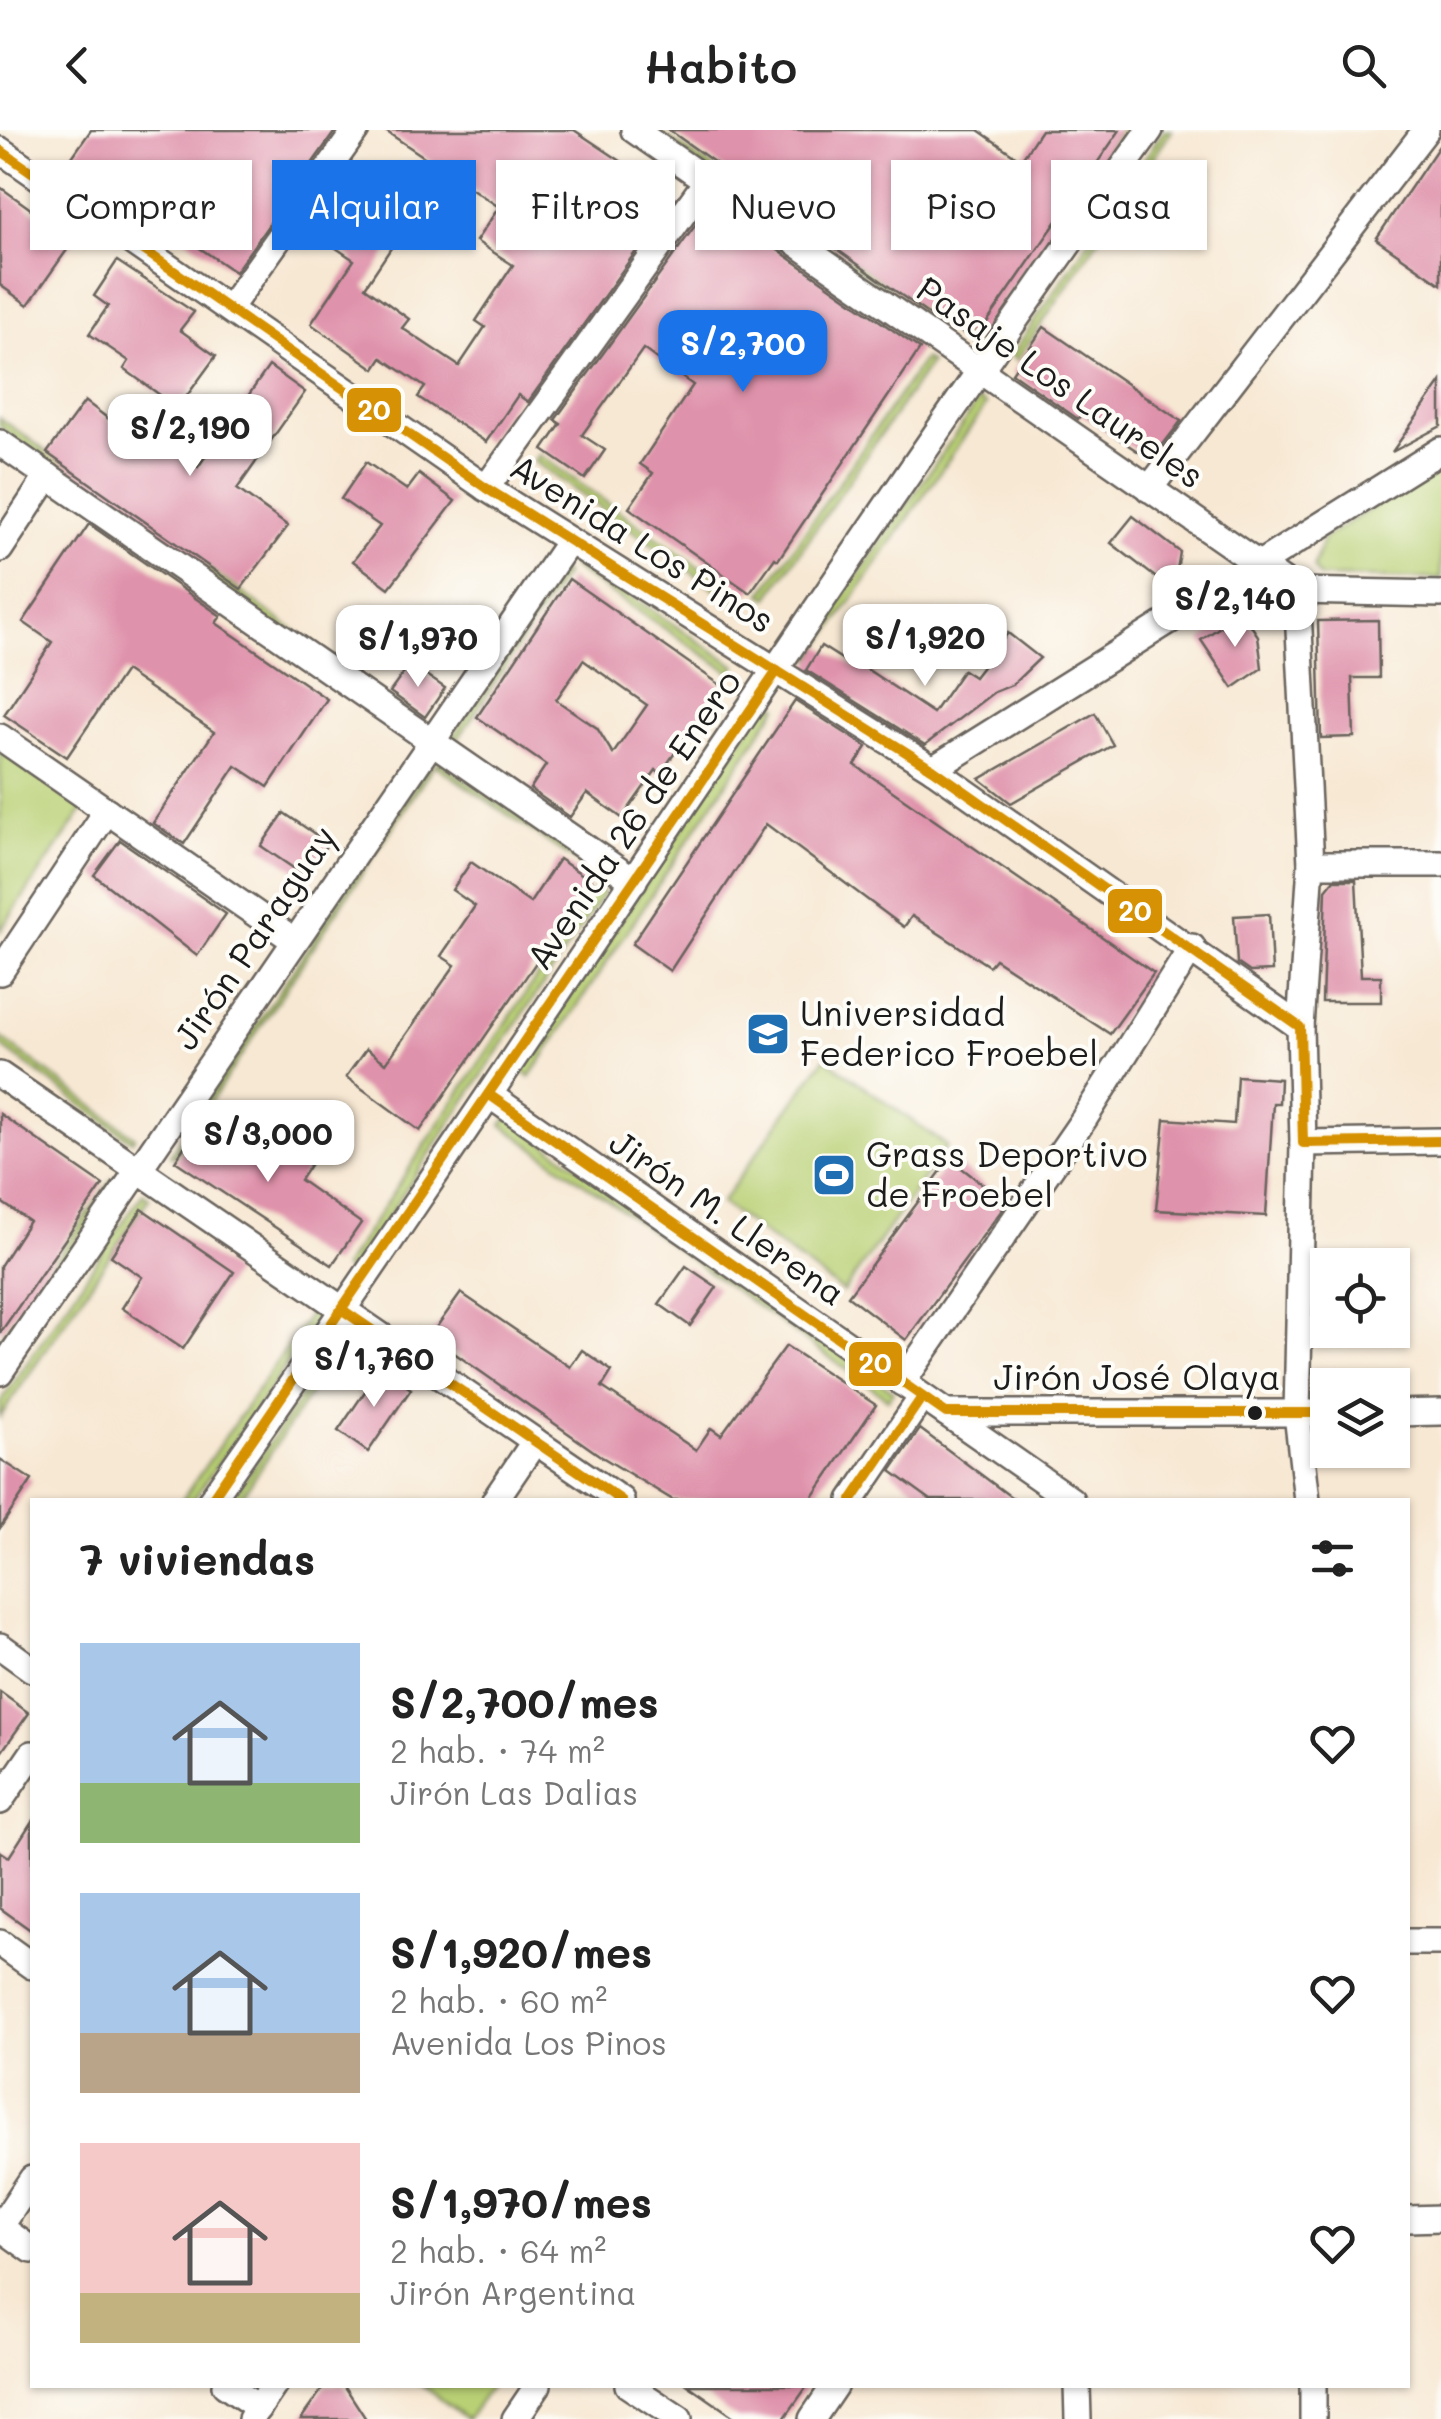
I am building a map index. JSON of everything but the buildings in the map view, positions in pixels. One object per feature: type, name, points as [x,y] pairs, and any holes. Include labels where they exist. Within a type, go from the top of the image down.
[{"type":"street","points":[[230,307],[356,130]]},
{"type":"street","name":"Pasaje Los Laureles","points":[[634,130],[695,170]]},
{"type":"street","name":"Avenida 26 de Enero","points":[[212,1498],[490,1096],[978,368],[1150,130]]},
{"type":"street","points":[[1149,490],[1426,130]]},
{"type":"street","name":"Avenida Los Pinos","points":[[0,150],[568,544],[933,769],[1192,947],[1300,1027]]},
{"type":"street","points":[[486,488],[695,197]]},
{"type":"street","name":"Pasaje Los Laureles","points":[[809,250],[1297,591]]},
{"type":"street","points":[[0,443],[634,881]]},
{"type":"street","points":[[933,769],[1441,450]]},
{"type":"street","points":[[0,549],[48,476]]},
{"type":"street","name":"Jirón Paraguay","points":[[3,1360],[568,544]]},
{"type":"street","points":[[1307,1498],[1297,1414],[1304,1144],[1300,1027],[1311,864],[1297,591],[1441,594]]},
{"type":"street","points":[[0,737],[294,941]]},
{"type":"street","points":[[0,972],[107,811]]},
{"type":"street","points":[[1311,864],[1441,864]]},
{"type":"street","points":[[853,1498],[912,1390],[1192,947]]},
{"type":"street","points":[[0,1075],[618,1498]]},
{"type":"street","name":"Jirón M. Llerena","points":[[490,1096],[1069,1498]]},
{"type":"street","points":[[1304,1144],[1441,1141]]},
{"type":"street","points":[[1410,1413],[1441,1412]]},
{"type":"street","name":"Jirón José Olaya","points":[[946,1413],[1310,1414]]},
{"type":"street","points":[[496,1498],[535,1441]]},
{"type":"street","points":[[0,1646],[30,1668]]},
{"type":"street","points":[[0,1801],[30,1757]]},
{"type":"street","points":[[1410,1942],[1441,1942]]},
{"type":"street","points":[[0,1944],[30,1965]]},
{"type":"street","points":[[30,2183],[0,2227],[30,2249]]},
{"type":"street","points":[[1410,2219],[1441,2218]]},
{"type":"street","points":[[229,2388],[255,2414],[272,2388]]},
{"type":"street","points":[[515,2419],[536,2388]]},
{"type":"street","points":[[632,2388],[679,2419]]},
{"type":"street","points":[[812,2419],[833,2388]]},
{"type":"street","points":[[1078,2388],[1078,2419]]},
{"type":"street","points":[[1313,2388],[1314,2419]]},
{"type":"green space","points":[[647,130],[656,130],[701,160],[695,162]]},
{"type":"green space","points":[[1120,130],[1129,130],[1109,160],[1100,160]]},
{"type":"green space","points":[[1164,130],[1172,130],[1152,160],[1144,160]]},
{"type":"green space","points":[[1051,233],[1051,246],[988,339],[983,335]]},
{"type":"green space","points":[[827,250],[836,250],[965,336],[962,340]]},
{"type":"green space","points":[[1083,250],[1091,250],[1017,360],[1011,356]]},
{"type":"green space","points":[[924,359],[930,363],[768,598],[762,594]]},
{"type":"green space","points":[[979,400],[986,405],[811,659],[804,654]]},
{"type":"green space","points":[[0,418],[422,723],[418,729],[0,427]]},
{"type":"green space","points":[[539,455],[749,602],[744,609],[534,461]]},
{"type":"green space","points":[[1441,464],[1441,579],[1320,577],[1313,568],[1323,539]]},
{"type":"green space","points":[[576,560],[736,666],[732,673],[572,567]]},
{"type":"green space","points":[[560,571],[565,574],[455,744],[450,741]]},
{"type":"green space","points":[[768,700],[778,706],[530,1077],[521,1070]]},
{"type":"green space","points":[[0,748],[85,807],[0,931]]},
{"type":"green space","points":[[438,761],[598,871],[596,875],[435,765]]},
{"type":"green space","points":[[429,765],[432,768],[174,1157],[170,1155]]},
{"type":"green space","points":[[596,888],[604,893],[350,1273],[343,1268]]},
{"type":"green space","points":[[0,1037],[135,1137],[132,1141],[0,1045]]},
{"type":"green space","name":"Grass Deportivo de Froebel","points":[[825,1058],[947,1146],[843,1292],[721,1203]]},
{"type":"green space","points":[[508,1117],[893,1391],[888,1399],[502,1125]]},
{"type":"green space","points":[[112,1179],[117,1183],[7,1339],[2,1336]]},
{"type":"green space","points":[[143,1193],[149,1198],[0,1417],[0,1403]]},
{"type":"green space","points":[[313,1309],[321,1314],[194,1498],[183,1498]]},
{"type":"green space","points":[[345,1331],[350,1334],[240,1498],[232,1498]]},
{"type":"green space","points":[[426,2388],[490,2388],[467,2419]]},
{"type":"transit line","name":"20","points":[[0,150],[486,488],[933,769],[1300,1027],[1303,1143],[1441,1141]]},
{"type":"transit line","name":"20","points":[[212,1498],[777,671]]},
{"type":"transit line","name":"20","points":[[491,1096],[946,1413],[1310,1413]]},
{"type":"transit line","name":"20","points":[[344,1311],[618,1498]]},
{"type":"transit line","name":"20","points":[[853,1498],[922,1397]]},
{"type":"place","name":"Universidad Federico Froebel","points":[[768,1034]]},
{"type":"place","name":"Grass Deportivo de Froebel","points":[[834,1175]]}]
